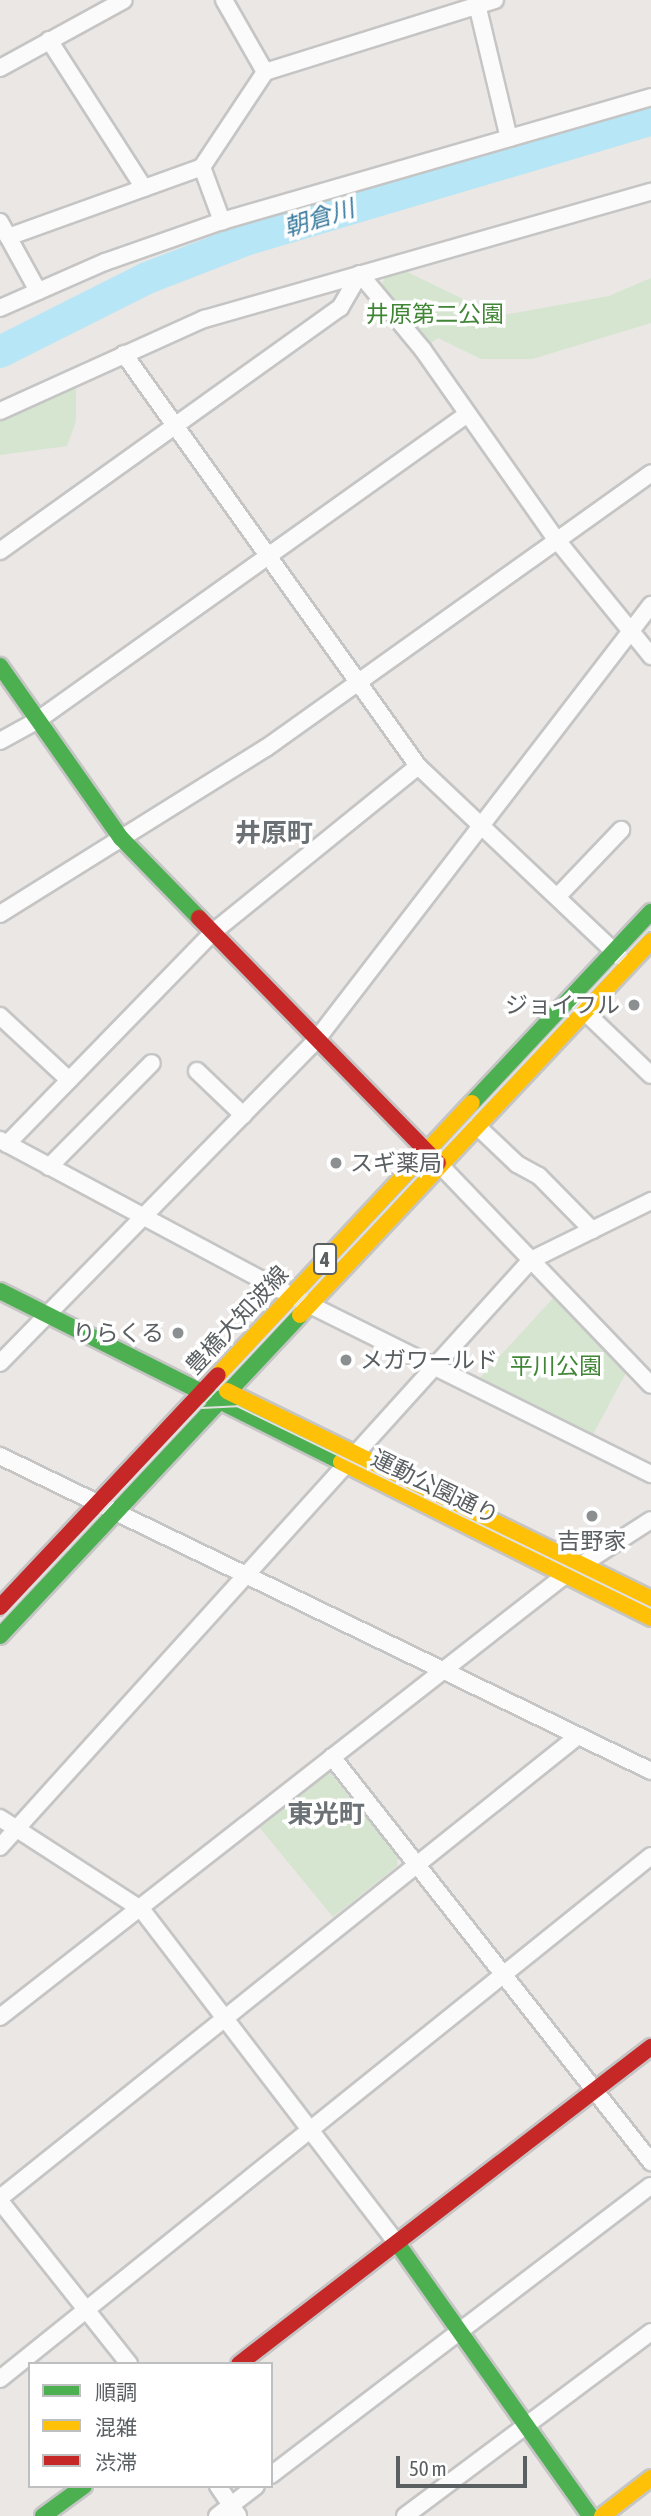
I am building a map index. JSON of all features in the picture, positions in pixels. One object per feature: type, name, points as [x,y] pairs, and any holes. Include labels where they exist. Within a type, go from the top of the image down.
[{"type":"street","points":[[0,68],[124,0]]},
{"type":"street","points":[[223,0],[265,72]]},
{"type":"street","points":[[8,237],[202,167],[265,72],[477,3],[495,0]]},
{"type":"street","points":[[477,3],[509,138]]},
{"type":"street","points":[[49,40],[145,188]]},
{"type":"street","points":[[0,308],[222,221],[651,97]]},
{"type":"street","points":[[202,167],[222,221]]},
{"type":"street","points":[[0,411],[204,319],[651,192]]},
{"type":"street","points":[[0,222],[38,291]]},
{"type":"street","points":[[360,274],[423,350],[466,415],[556,539],[651,656]]},
{"type":"street","points":[[0,551],[340,308],[360,274]]},
{"type":"street","points":[[124,354],[174,428],[418,766],[629,964]]},
{"type":"street","points":[[0,741],[38,720],[466,415]]},
{"type":"street","points":[[0,914],[266,748],[651,473]]},
{"type":"street","points":[[0,1363],[317,1039],[630,629],[651,606]]},
{"type":"street","points":[[0,666],[121,838],[651,1385]]},
{"type":"street","points":[[418,766],[212,933],[69,1080],[3,1142],[290,1296],[651,1474]]},
{"type":"street","points":[[557,897],[621,831]]},
{"type":"street","name":"豊橋大知波線","points":[[0,1607],[651,912]]},
{"type":"street","name":"豊橋大知波線","points":[[0,1636],[651,941]]},
{"type":"street","points":[[571,998],[651,1076]]},
{"type":"street","points":[[0,1016],[69,1080]]},
{"type":"street","points":[[50,1167],[152,1063]]},
{"type":"street","points":[[197,1072],[243,1115]]},
{"type":"street","points":[[477,1126],[517,1164],[540,1175],[592,1230]]},
{"type":"street","points":[[0,1847],[19,1830],[531,1261],[651,1201]]},
{"type":"street","name":"運動公園通り","points":[[0,1291],[203,1389],[356,1454],[651,1599]]},
{"type":"street","name":"運動公園通り","points":[[223,1397],[344,1468],[651,1618]]},
{"type":"street","points":[[0,1456],[651,1771]]},
{"type":"street","points":[[0,2017],[142,1910],[564,1576],[651,1520]]},
{"type":"street","points":[[127,2362],[0,2199],[578,1735]]},
{"type":"street","points":[[332,1757],[592,2093],[651,2162]]},
{"type":"street","points":[[0,1818],[142,1910],[397,2243],[590,2516]]},
{"type":"street","points":[[0,2379],[651,1856]]},
{"type":"street","points":[[242,2362],[651,2047]]},
{"type":"street","points":[[273,2473],[651,2186]]},
{"type":"street","points":[[405,2516],[651,2332]]},
{"type":"street","points":[[602,2516],[651,2478]]},
{"type":"street","points":[[43,2516],[81,2488]]},
{"type":"street","points":[[219,2488],[234,2510]]},
{"type":"street","points":[[217,2516],[234,2510],[254,2488]]},
{"type":"green space","name":"井原第二公園","points":[[405,271],[498,316],[609,296],[651,278],[651,323],[532,359],[481,359],[438,338],[428,345],[381,285],[386,276]]},
{"type":"green space","points":[[76,386],[76,421],[67,446],[0,455],[0,415]]},
{"type":"green space","name":"平川公園","points":[[555,1296],[627,1371],[591,1438],[478,1380]]},
{"type":"green space","points":[[322,1770],[330,1773],[398,1857],[397,1866],[333,1917],[255,1822]]},
{"type":"waterway","name":"朝倉川","points":[[0,352],[147,278],[248,239],[651,120]]},
{"type":"tram line","points":[[0,1621],[651,927]]},
{"type":"tram line","points":[[202,1408],[237,1406],[651,1608]]},
{"type":"traffic: fast","points":[[0,666],[121,838],[199,918]]},
{"type":"traffic: fast","points":[[472,1103],[651,912]]},
{"type":"traffic: fast","points":[[0,1291],[341,1462]]},
{"type":"traffic: fast","points":[[0,1636],[300,1315]]},
{"type":"traffic: fast","points":[[397,2243],[590,2516]]},
{"type":"traffic: fast","points":[[43,2516],[81,2488]]},
{"type":"traffic: slow","points":[[300,1315],[651,941]]},
{"type":"traffic: slow","points":[[218,1375],[472,1103]]},
{"type":"traffic: slow","points":[[227,1391],[651,1599]]},
{"type":"traffic: slow","points":[[341,1462],[651,1618]]},
{"type":"traffic: slow","points":[[602,2516],[651,2478]]},
{"type":"traffic: jam","points":[[199,918],[438,1163]]},
{"type":"traffic: jam","points":[[0,1607],[218,1375]]},
{"type":"traffic: jam","points":[[242,2362],[651,2047]]},
{"type":"place","name":"ジョイフル","points":[[634,1005]]},
{"type":"place","name":"スギ薬局","points":[[336,1163]]},
{"type":"place","name":"りらくる","points":[[178,1333]]},
{"type":"place","name":"メガワールド","points":[[346,1360]]},
{"type":"place","name":"吉野家","points":[[592,1516]]},
{"type":"district","name":"井原町","points":[[274,834]]},
{"type":"district","name":"東光町","points":[[326,1815]]}]
